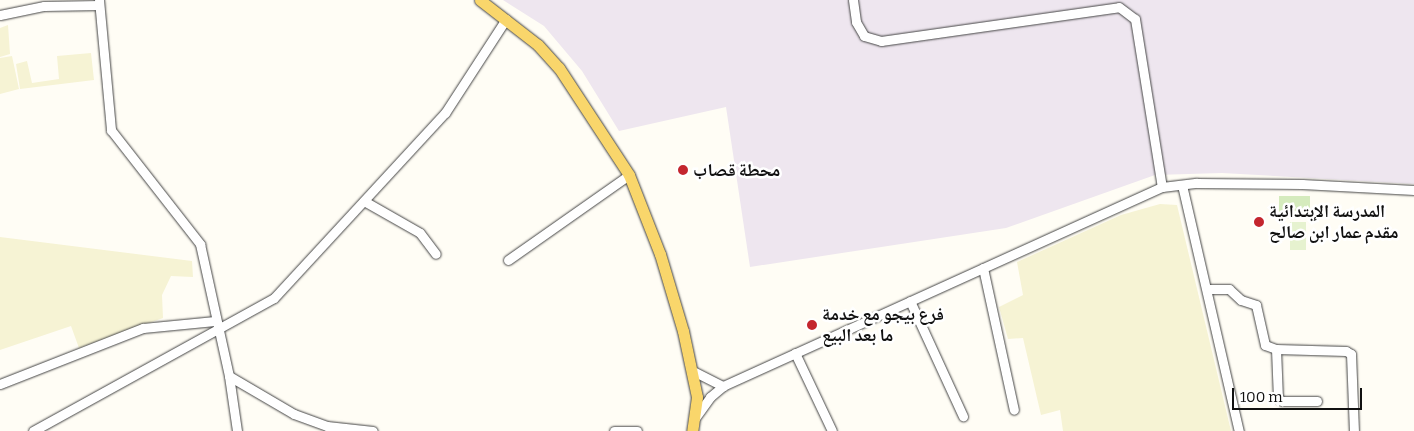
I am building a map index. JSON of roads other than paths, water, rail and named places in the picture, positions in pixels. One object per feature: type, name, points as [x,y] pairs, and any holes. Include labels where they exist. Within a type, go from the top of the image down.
[{"type":"main road","points":[[480,0],[538,45],[559,68],[629,175],[660,254],[691,370],[696,397],[693,425]]},
{"type":"street","points":[[853,0],[856,22],[864,36],[881,41],[1119,7],[1135,19],[1162,187]]},
{"type":"street","points":[[0,15],[44,6],[99,2],[111,130],[200,244],[216,324],[229,376],[237,431]]},
{"type":"street","points":[[33,431],[216,324],[274,298],[445,113],[506,19]]},
{"type":"street","points":[[508,260],[629,175]]},
{"type":"street","points":[[693,425],[710,397],[723,386],[1162,187],[1182,185],[1302,184],[1414,190]]},
{"type":"street","points":[[1182,185],[1239,431]]},
{"type":"street","points":[[364,201],[420,233],[436,254]]},
{"type":"street","points":[[983,268],[1014,410]]},
{"type":"street","points":[[1207,289],[1230,289],[1241,300],[1256,305],[1265,345],[1276,349],[1337,350],[1351,354],[1354,431]]},
{"type":"street","points":[[910,301],[963,416]]},
{"type":"street","points":[[0,384],[143,328],[216,324]]},
{"type":"street","points":[[1276,349],[1278,398],[1282,401],[1318,402]]},
{"type":"street","points":[[795,354],[832,431]]},
{"type":"street","points":[[691,370],[723,386]]},
{"type":"street","points":[[229,376],[294,414],[327,426],[373,431]]},
{"type":"street","points":[[614,431],[638,431]]},
{"type":"place","name":"محطة قصاب","points":[[683,170]]},
{"type":"place","name":"المدرسة الإبتدائية مقدم عمار ابن صالح","points":[[1259,222]]},
{"type":"place","name":"فرع بيجو مع خدمة ما بعد البيع","points":[[812,325]]}]
